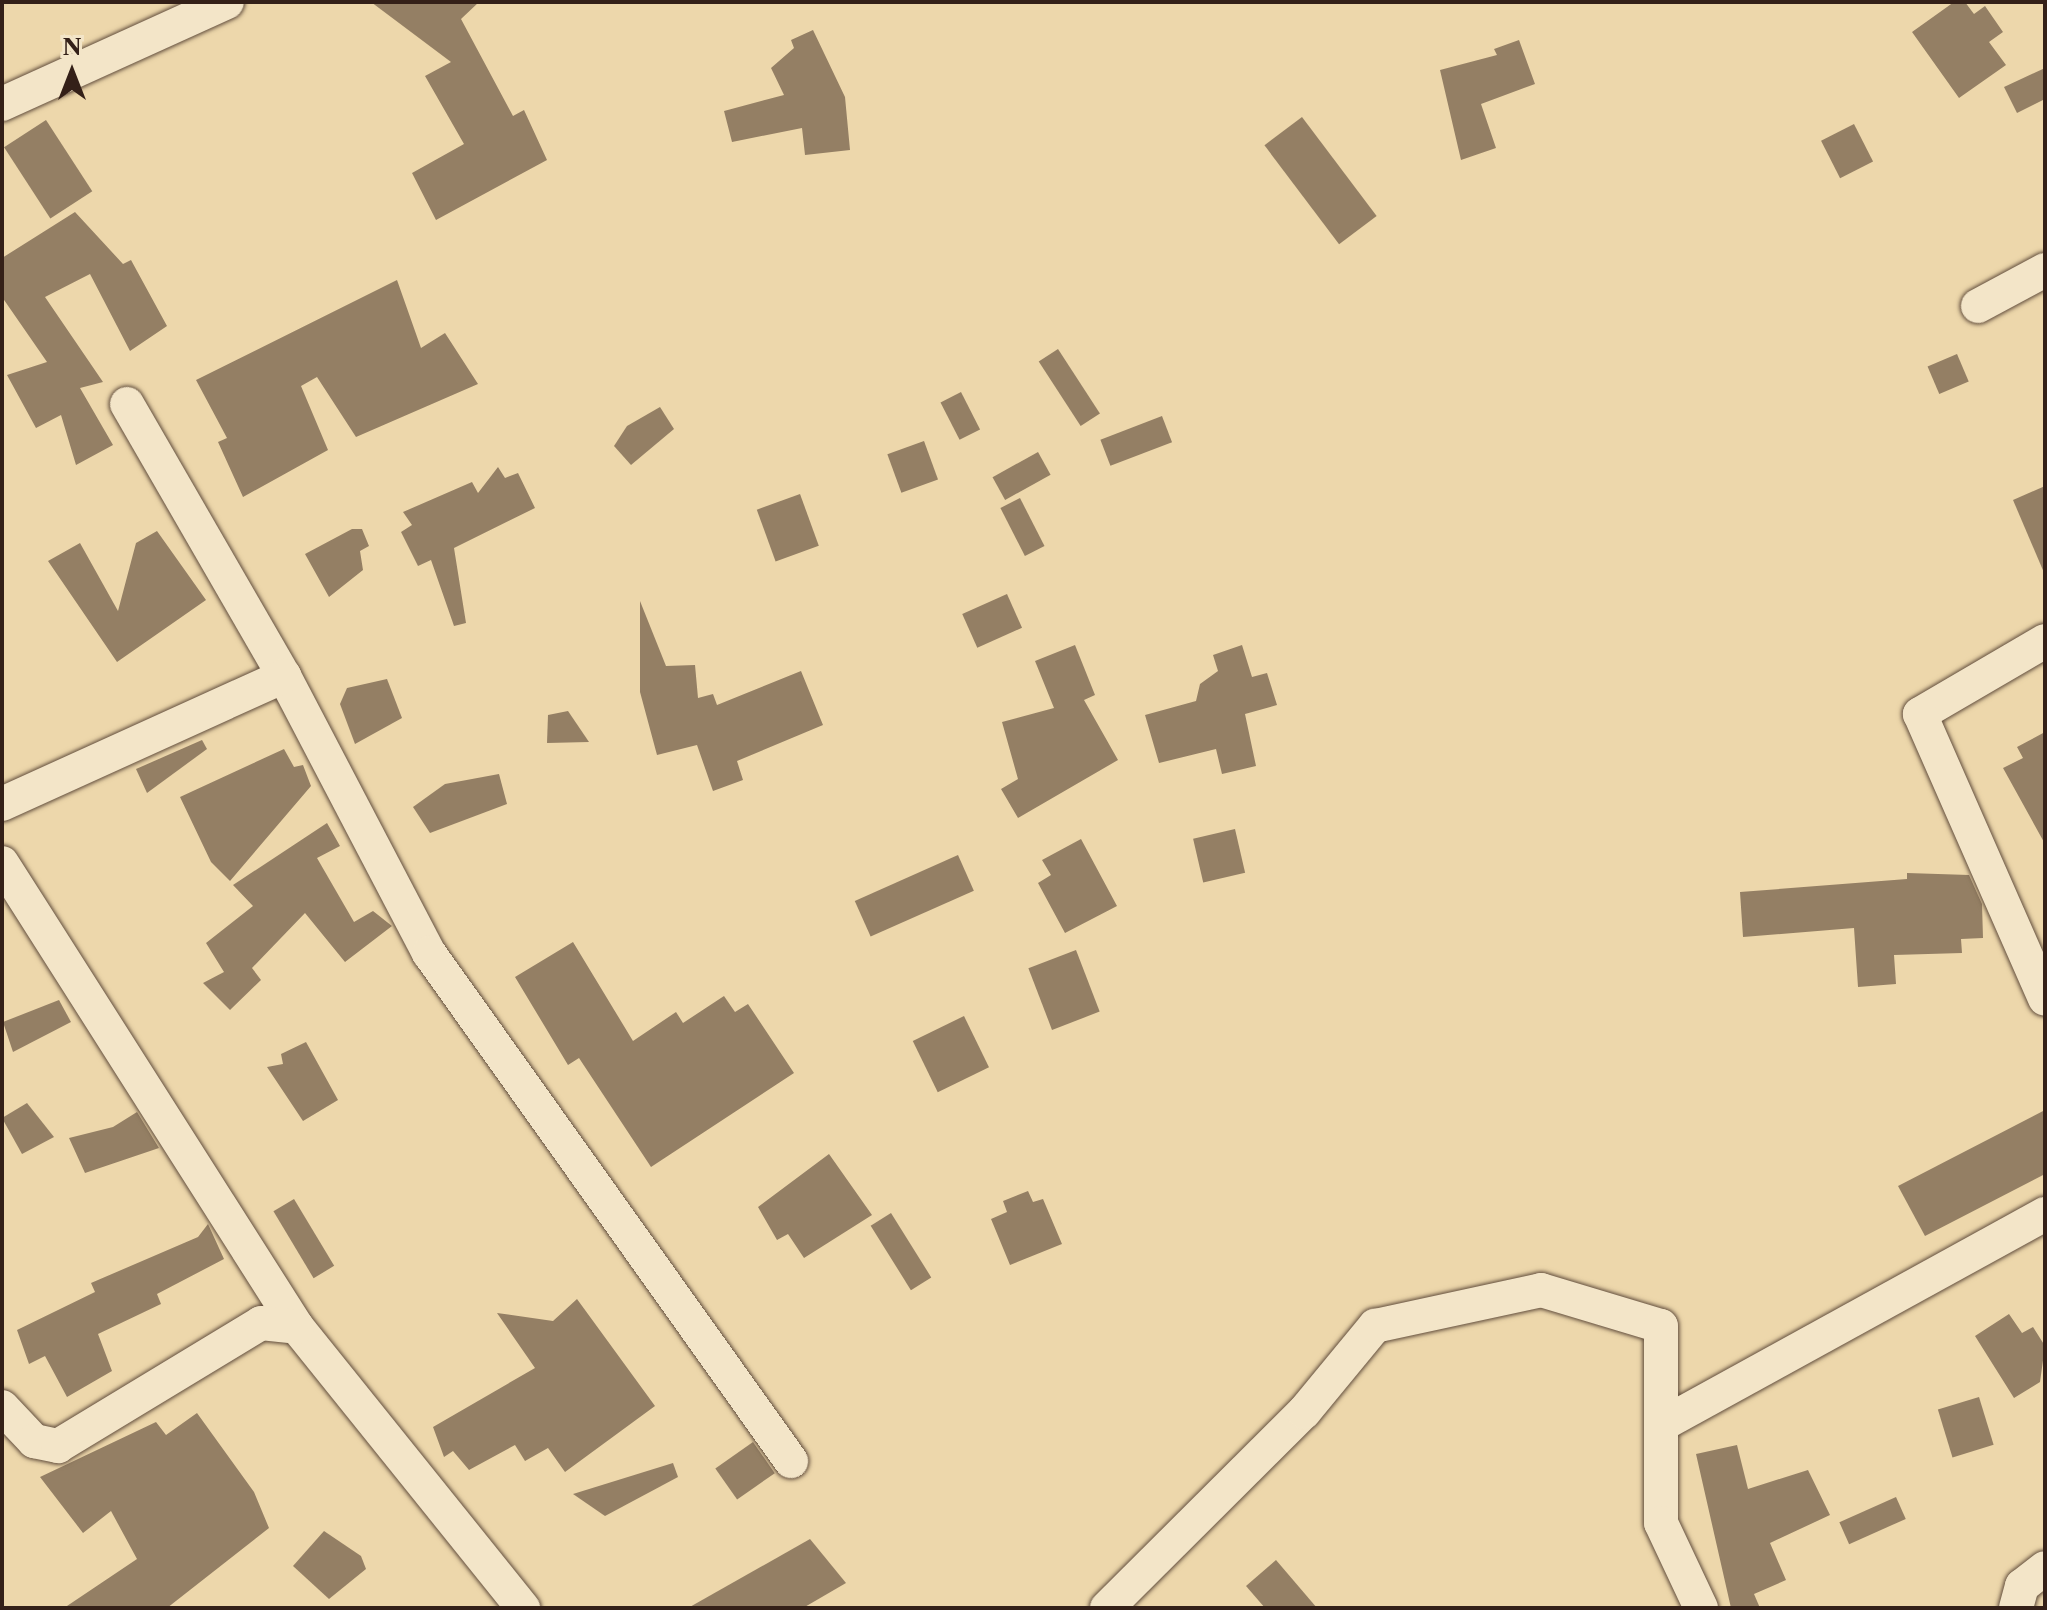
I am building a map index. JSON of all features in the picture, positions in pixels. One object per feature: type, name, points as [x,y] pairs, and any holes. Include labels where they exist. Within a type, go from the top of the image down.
[{"type":"street","points":[[2,104],[227,2]]},
{"type":"street","points":[[1978,306],[2045,270]]},
{"type":"street","points":[[127,404],[284,676],[429,953],[791,1461]]},
{"type":"street","points":[[2045,641],[1920,714],[2045,999]]},
{"type":"street","points":[[2,804],[284,676]]},
{"type":"street","points":[[2,863],[297,1327],[523,1608]]},
{"type":"street","points":[[1663,1424],[2045,1214]]},
{"type":"street","points":[[1107,1608],[1304,1412],[1375,1326],[1524,1290],[1594,1303],[1661,1326],[1661,1523],[1701,1608]]},
{"type":"street","points":[[2,1407],[34,1441],[58,1446],[261,1323],[297,1327]]},
{"type":"street","points":[[2016,1608],[2022,1586],[2045,1568]]},
{"type":"building","points":[[371,2],[479,2],[461,19],[513,116],[524,110],[547,160],[436,220],[412,173],[464,144],[425,76],[451,62]]},
{"type":"building","points":[[1954,2],[1965,2],[1974,14],[1985,6],[2003,32],[1989,42],[2006,65],[1959,98],[1912,32]]},
{"type":"building","points":[[813,30],[845,97],[850,150],[805,155],[802,128],[732,142],[724,111],[784,95],[771,68],[794,48],[791,40]]},
{"type":"building","points":[[1519,40],[1535,84],[1481,104],[1496,148],[1461,160],[1440,70],[1497,55],[1494,49]]},
{"type":"building","points":[[2045,68],[2045,99],[2017,113],[2004,87]]},
{"type":"building","points":[[1302,117],[1377,216],[1339,244],[1264,145]]},
{"type":"building","points":[[46,120],[92,191],[50,219],[4,147]]},
{"type":"building","points":[[1854,124],[1873,161],[1840,178],[1821,141]]},
{"type":"building","points":[[75,212],[123,264],[131,260],[167,326],[130,351],[90,274],[45,297],[103,382],[80,388],[113,445],[76,465],[61,415],[36,428],[7,375],[47,362],[2,297],[2,258]]},
{"type":"building","points":[[397,280],[421,348],[445,333],[478,384],[356,437],[317,377],[301,386],[328,450],[243,497],[218,442],[227,438],[196,380]]},
{"type":"building","points":[[1058,349],[1100,414],[1081,426],[1039,362]]},
{"type":"building","points":[[1957,354],[1969,382],[1939,394],[1928,367]]},
{"type":"building","points":[[961,392],[980,429],[960,440],[941,402]]},
{"type":"building","points":[[660,407],[674,429],[631,465],[614,446],[627,426]]},
{"type":"building","points":[[1162,416],[1172,442],[1110,466],[1100,440]]},
{"type":"building","points":[[924,441],[938,480],[901,493],[887,454]]},
{"type":"building","points":[[1038,452],[1051,475],[1005,500],[993,477]]},
{"type":"building","points":[[498,467],[505,478],[518,473],[535,508],[454,548],[466,623],[454,626],[431,560],[418,566],[401,532],[412,525],[403,512],[472,482],[478,493]]},
{"type":"building","points":[[2045,486],[2045,575],[2013,500]]},
{"type":"building","points":[[800,494],[819,546],[776,561],[757,510]]},
{"type":"building","points":[[1020,498],[1045,546],[1025,556],[1000,508]]},
{"type":"building","points":[[352,529],[362,529],[369,546],[360,551],[363,570],[329,597],[305,554]]},
{"type":"building","points":[[157,531],[206,600],[117,662],[48,561],[80,543],[118,611],[136,543]]},
{"type":"building","points":[[1007,594],[1022,628],[977,648],[962,614]]},
{"type":"building","points":[[640,601],[666,666],[695,665],[698,698],[713,694],[717,705],[801,671],[823,725],[737,761],[743,780],[713,791],[697,745],[657,755],[640,692]]},
{"type":"building","points":[[1075,645],[1095,695],[1084,700],[1118,760],[1018,818],[1001,789],[1018,779],[1002,722],[1054,708],[1035,661]]},
{"type":"building","points":[[1242,645],[1252,677],[1267,673],[1277,705],[1245,714],[1256,766],[1222,774],[1216,749],[1159,763],[1145,715],[1196,701],[1200,684],[1218,671],[1213,655]]},
{"type":"building","points":[[387,679],[402,718],[355,744],[340,704],[347,688]]},
{"type":"building","points":[[568,711],[589,742],[547,743],[548,715]]},
{"type":"building","points":[[2045,732],[2045,844],[2003,768],[2023,758],[2017,747]]},
{"type":"building","points":[[202,740],[207,749],[147,793],[136,769]]},
{"type":"building","points":[[284,749],[294,767],[303,765],[311,786],[230,881],[211,862],[180,797]]},
{"type":"building","points":[[499,774],[507,804],[430,833],[413,807],[445,784]]},
{"type":"building","points":[[327,823],[340,846],[317,858],[354,922],[373,911],[392,926],[345,962],[305,913],[252,968],[261,980],[230,1010],[203,983],[224,972],[206,943],[253,906],[233,885]]},
{"type":"building","points":[[1235,829],[1245,873],[1203,883],[1193,839]]},
{"type":"building","points":[[1081,839],[1117,906],[1065,933],[1038,883],[1051,875],[1042,860]]},
{"type":"building","points":[[958,855],[974,891],[871,937],[855,901]]},
{"type":"building","points":[[1907,873],[1969,875],[1982,904],[1983,938],[1961,939],[1962,953],[1894,955],[1896,984],[1858,987],[1854,928],[1743,937],[1740,892],[1907,879]]},
{"type":"building","points":[[573,942],[633,1041],[676,1012],[683,1023],[724,996],[735,1012],[748,1004],[794,1073],[651,1167],[579,1058],[568,1065],[515,977]]},
{"type":"building","points":[[1076,950],[1100,1012],[1052,1030],[1028,968]]},
{"type":"building","points":[[59,1000],[71,1022],[13,1052],[3,1022]]},
{"type":"building","points":[[964,1016],[989,1067],[938,1092],[913,1041]]},
{"type":"building","points":[[306,1042],[338,1100],[303,1121],[267,1067],[283,1064],[281,1054]]},
{"type":"building","points":[[27,1103],[54,1137],[22,1154],[2,1118]]},
{"type":"building","points":[[2045,1110],[2045,1174],[1925,1236],[1898,1186]]},
{"type":"building","points":[[137,1112],[159,1148],[85,1173],[69,1138],[113,1127]]},
{"type":"building","points":[[829,1154],[872,1215],[804,1258],[788,1234],[777,1240],[758,1207]]},
{"type":"building","points":[[1028,1191],[1033,1202],[1043,1199],[1062,1244],[1010,1265],[991,1219],[1007,1212],[1003,1201]]},
{"type":"building","points":[[294,1199],[334,1266],[314,1278],[273,1211]]},
{"type":"building","points":[[891,1213],[931,1277],[911,1290],[871,1226]]},
{"type":"building","points":[[208,1224],[224,1259],[157,1294],[161,1304],[98,1334],[112,1371],[67,1397],[45,1356],[29,1364],[17,1330],[95,1292],[91,1283],[198,1237]]},
{"type":"building","points":[[577,1299],[655,1406],[565,1472],[548,1448],[525,1461],[515,1445],[469,1470],[453,1451],[444,1457],[433,1427],[535,1368],[497,1313],[553,1321]]},
{"type":"building","points":[[2009,1314],[2022,1333],[2033,1327],[2045,1346],[2040,1382],[2014,1398],[1975,1336]]},
{"type":"building","points":[[1979,1397],[1994,1445],[1952,1457],[1938,1410]]},
{"type":"building","points":[[197,1413],[254,1492],[269,1528],[167,1608],[64,1608],[137,1559],[111,1511],[83,1533],[40,1477],[156,1422],[166,1435]]},
{"type":"building","points":[[753,1442],[775,1473],[737,1500],[715,1468]]},
{"type":"building","points":[[1737,1445],[1748,1489],[1808,1470],[1830,1515],[1770,1543],[1786,1580],[1754,1594],[1760,1608],[1731,1608],[1696,1454]]},
{"type":"building","points":[[673,1463],[678,1477],[605,1516],[573,1494]]},
{"type":"building","points":[[1896,1497],[1906,1519],[1849,1544],[1839,1522]]},
{"type":"building","points":[[324,1531],[361,1556],[366,1569],[329,1599],[293,1566]]},
{"type":"building","points":[[810,1539],[846,1583],[803,1608],[688,1608]]},
{"type":"building","points":[[1276,1560],[1317,1608],[1265,1608],[1246,1586]]}]
